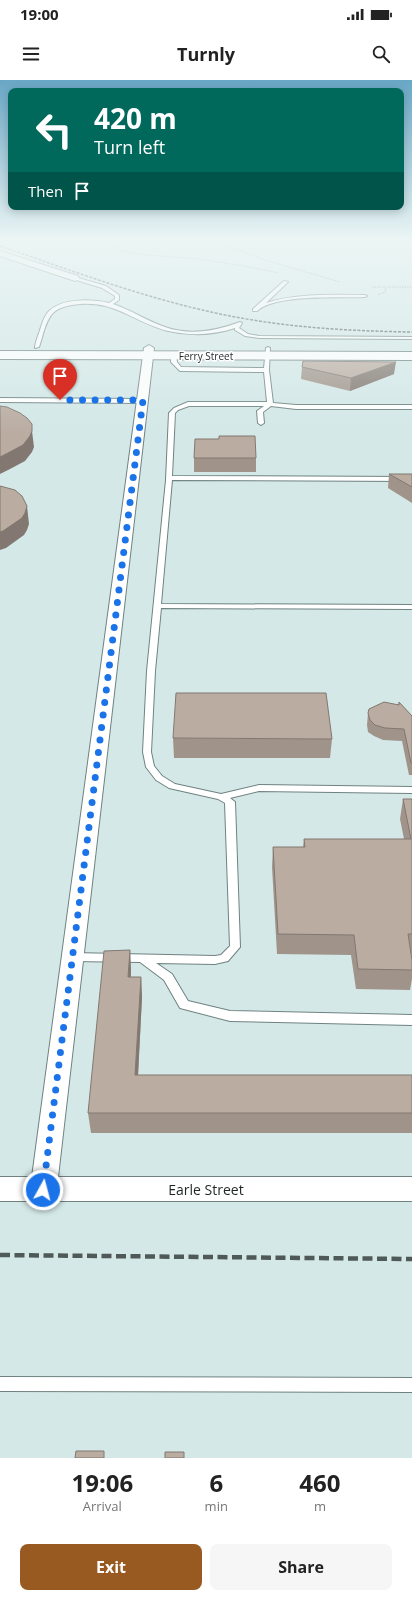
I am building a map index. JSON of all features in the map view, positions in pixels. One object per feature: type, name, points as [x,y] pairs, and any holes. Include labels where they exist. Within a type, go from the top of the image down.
[{"type":"main road","name":"Ferry Street","points":[[0,347],[149,352],[174,356],[412,348]]},
{"type":"main road","name":"Ferry Street","points":[[0,355],[149,352],[268,352],[412,356]]},
{"type":"street","points":[[43,1190],[149,352]]},
{"type":"street","name":"Earle Street","points":[[0,1189],[412,1189]]},
{"type":"lane","points":[[37,348],[47,317],[54,309],[67,304]]},
{"type":"lane","points":[[112,304],[163,328],[177,331],[204,333],[224,329],[239,323],[237,329],[243,333],[259,337],[412,338]]},
{"type":"lane","points":[[255,310],[260,306],[266,304]]},
{"type":"lane","points":[[268,352],[266,370],[270,404]]},
{"type":"lane","points":[[174,356],[174,362],[180,369],[266,370]]},
{"type":"lane","points":[[0,400],[143,400]]},
{"type":"lane","points":[[72,957],[215,960],[224,958],[235,947],[230,802],[221,797],[172,786],[159,778],[150,768],[148,745],[151,671],[169,478],[172,413],[176,409],[188,404],[270,404],[296,408],[412,407]]},
{"type":"lane","points":[[261,423],[260,410],[270,404]]},
{"type":"lane","points":[[169,478],[412,479]]},
{"type":"lane","points":[[157,606],[412,606]]},
{"type":"lane","points":[[221,797],[259,788],[412,790]]},
{"type":"lane","points":[[142,958],[168,977],[184,1005],[230,1016],[412,1020]]},
{"type":"lane","points":[[0,1384],[412,1385]]},
{"type":"building","points":[[303,361],[396,362],[351,378],[302,367]]},
{"type":"building","points":[[0,406],[7,407],[27,418],[32,424],[32,431],[23,445],[0,457]]},
{"type":"building","points":[[219,436],[255,436],[256,458],[194,458],[195,439],[219,439]]},
{"type":"building","points":[[389,474],[412,474],[412,487]]},
{"type":"building","points":[[0,486],[15,490],[22,496],[27,506],[22,518],[0,532]]},
{"type":"building","points":[[176,693],[326,693],[332,739],[173,738]]},
{"type":"building","points":[[384,702],[399,705],[399,702],[412,716],[412,763],[404,729],[385,728],[375,725],[370,720],[368,713],[369,709]]},
{"type":"building","points":[[403,799],[412,799],[412,934],[408,934],[412,970],[358,969],[354,935],[278,934],[273,847],[305,847],[304,839],[411,839]]},
{"type":"building","points":[[130,950],[128,977],[141,977],[135,1075],[412,1075],[412,1113],[88,1113],[104,951]]},
{"type":"building","points":[[76,1451],[104,1451],[104,1458],[75,1458]]},
{"type":"building","points":[[165,1452],[184,1452],[184,1458],[165,1458]]},
{"type":"railway","points":[[178,304],[236,317],[286,325],[362,331],[412,332]]},
{"type":"railway","points":[[0,1255],[412,1259]]},
{"type":"route","points":[[43,1190],[143,400],[60,400]]}]
